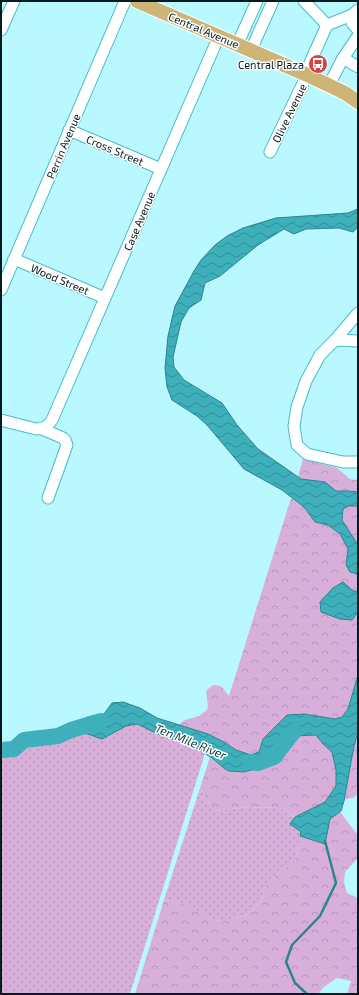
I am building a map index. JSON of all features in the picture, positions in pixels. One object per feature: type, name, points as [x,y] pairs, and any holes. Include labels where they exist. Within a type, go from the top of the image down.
[{"type":"main road","name":"Central Avenue","points":[[137,1],[306,74],[329,85],[358,102]]},
{"type":"street","points":[[1,30],[14,1]]},
{"type":"street","name":"Perrin Avenue","points":[[1,290],[125,1]]},
{"type":"street","points":[[237,45],[257,1]]},
{"type":"street","points":[[251,50],[273,1]]},
{"type":"street","points":[[304,1],[327,25],[355,12]]},
{"type":"street","points":[[355,12],[352,23],[358,30]]},
{"type":"street","name":"Olive Avenue","points":[[270,152],[327,25]]},
{"type":"street","name":"Case Avenue","points":[[42,429],[48,425],[59,405],[219,36]]},
{"type":"street","points":[[329,85],[343,58],[358,36]]},
{"type":"street","points":[[343,58],[358,66]]},
{"type":"street","name":"Cross Street","points":[[70,130],[161,169]]},
{"type":"street","name":"Wood Street","points":[[14,260],[105,298]]},
{"type":"street","points":[[358,313],[320,355],[306,382],[297,407],[294,426],[297,445],[307,454],[343,462],[358,462]]},
{"type":"street","points":[[335,340],[358,341]]},
{"type":"street","points":[[1,420],[36,429],[42,429],[63,438],[66,442],[67,445],[48,498]]},
{"type":"green space","points":[[303,459],[337,468],[350,479],[358,479],[358,492],[336,491],[325,482],[301,479],[298,477]]},
{"type":"green space","points":[[291,498],[304,507],[315,522],[328,525],[340,534],[348,549],[346,565],[350,572],[357,574],[358,570],[358,591],[353,591],[352,620],[358,612],[358,675],[348,709],[342,717],[335,719],[304,714],[263,739],[259,752],[251,755],[236,750],[208,734],[178,725],[185,720],[199,716],[207,710],[208,706],[206,691],[213,685],[221,686],[229,696]]},
{"type":"green space","points":[[348,506],[358,506],[358,545],[342,520],[343,509]]},
{"type":"green space","points":[[117,717],[207,747],[130,994],[1,994],[1,750],[14,749],[24,740],[58,736],[93,723]]},
{"type":"green space","points":[[358,732],[358,794],[353,798],[345,799],[354,746]]},
{"type":"green space","points":[[316,735],[332,752],[336,770],[336,786],[325,802],[296,817],[277,808],[247,807],[214,811],[200,788],[210,757],[229,771],[262,767],[283,745],[295,736]]},
{"type":"green space","points":[[200,788],[214,811],[247,807],[278,808],[295,817],[290,824],[301,833],[294,864],[281,870],[265,886],[261,902],[246,915],[221,922],[206,917],[182,903],[164,900]]},
{"type":"green space","points":[[340,812],[357,834],[357,859],[345,872],[344,883],[347,893],[358,898],[358,994],[347,994],[351,981],[337,978],[324,987],[318,994],[135,994],[164,900],[182,903],[201,913],[206,913],[206,917],[221,922],[246,915],[261,902],[265,886],[281,870],[294,864],[300,836],[325,844],[330,819]]},
{"type":"water","points":[[358,209],[358,227],[353,232],[339,228],[306,229],[294,234],[284,229],[258,245],[220,276],[205,283],[201,300],[189,308],[181,322],[173,357],[174,367],[184,380],[222,403],[237,425],[258,449],[301,479],[325,482],[336,491],[358,492],[358,506],[348,506],[343,509],[342,520],[358,545],[357,574],[350,572],[346,565],[348,549],[340,534],[328,525],[315,522],[304,507],[282,490],[244,469],[207,425],[197,416],[172,400],[167,387],[165,368],[168,336],[175,306],[201,260],[215,245],[227,236],[243,228],[276,218],[348,213]]},
{"type":"water","points":[[343,582],[353,591],[358,591],[358,612],[352,620],[340,619],[321,612],[320,602],[333,588]]},
{"type":"water","points":[[358,675],[358,732],[344,801],[341,811],[330,819],[325,844],[300,836],[301,832],[290,824],[295,817],[325,802],[336,786],[336,770],[332,752],[316,735],[295,736],[283,745],[262,767],[244,772],[229,771],[189,743],[164,737],[137,724],[126,726],[102,739],[82,732],[81,727],[87,717],[104,714],[112,703],[123,702],[140,708],[157,718],[208,734],[236,750],[251,755],[259,752],[263,739],[287,715],[304,714],[335,719],[342,717],[348,709]]},
{"type":"waterway","name":"Ten Mile River","points":[[1,750],[14,749],[24,740],[58,736],[71,730],[101,721]]},
{"type":"waterway","name":"Ten Mile River","points":[[250,762],[258,763],[274,757],[294,731]]},
{"type":"waterway","points":[[307,994],[295,983],[286,962],[292,945],[320,916],[336,883],[325,841]]},
{"type":"place","name":"Central Plaza","points":[[318,64]]}]
